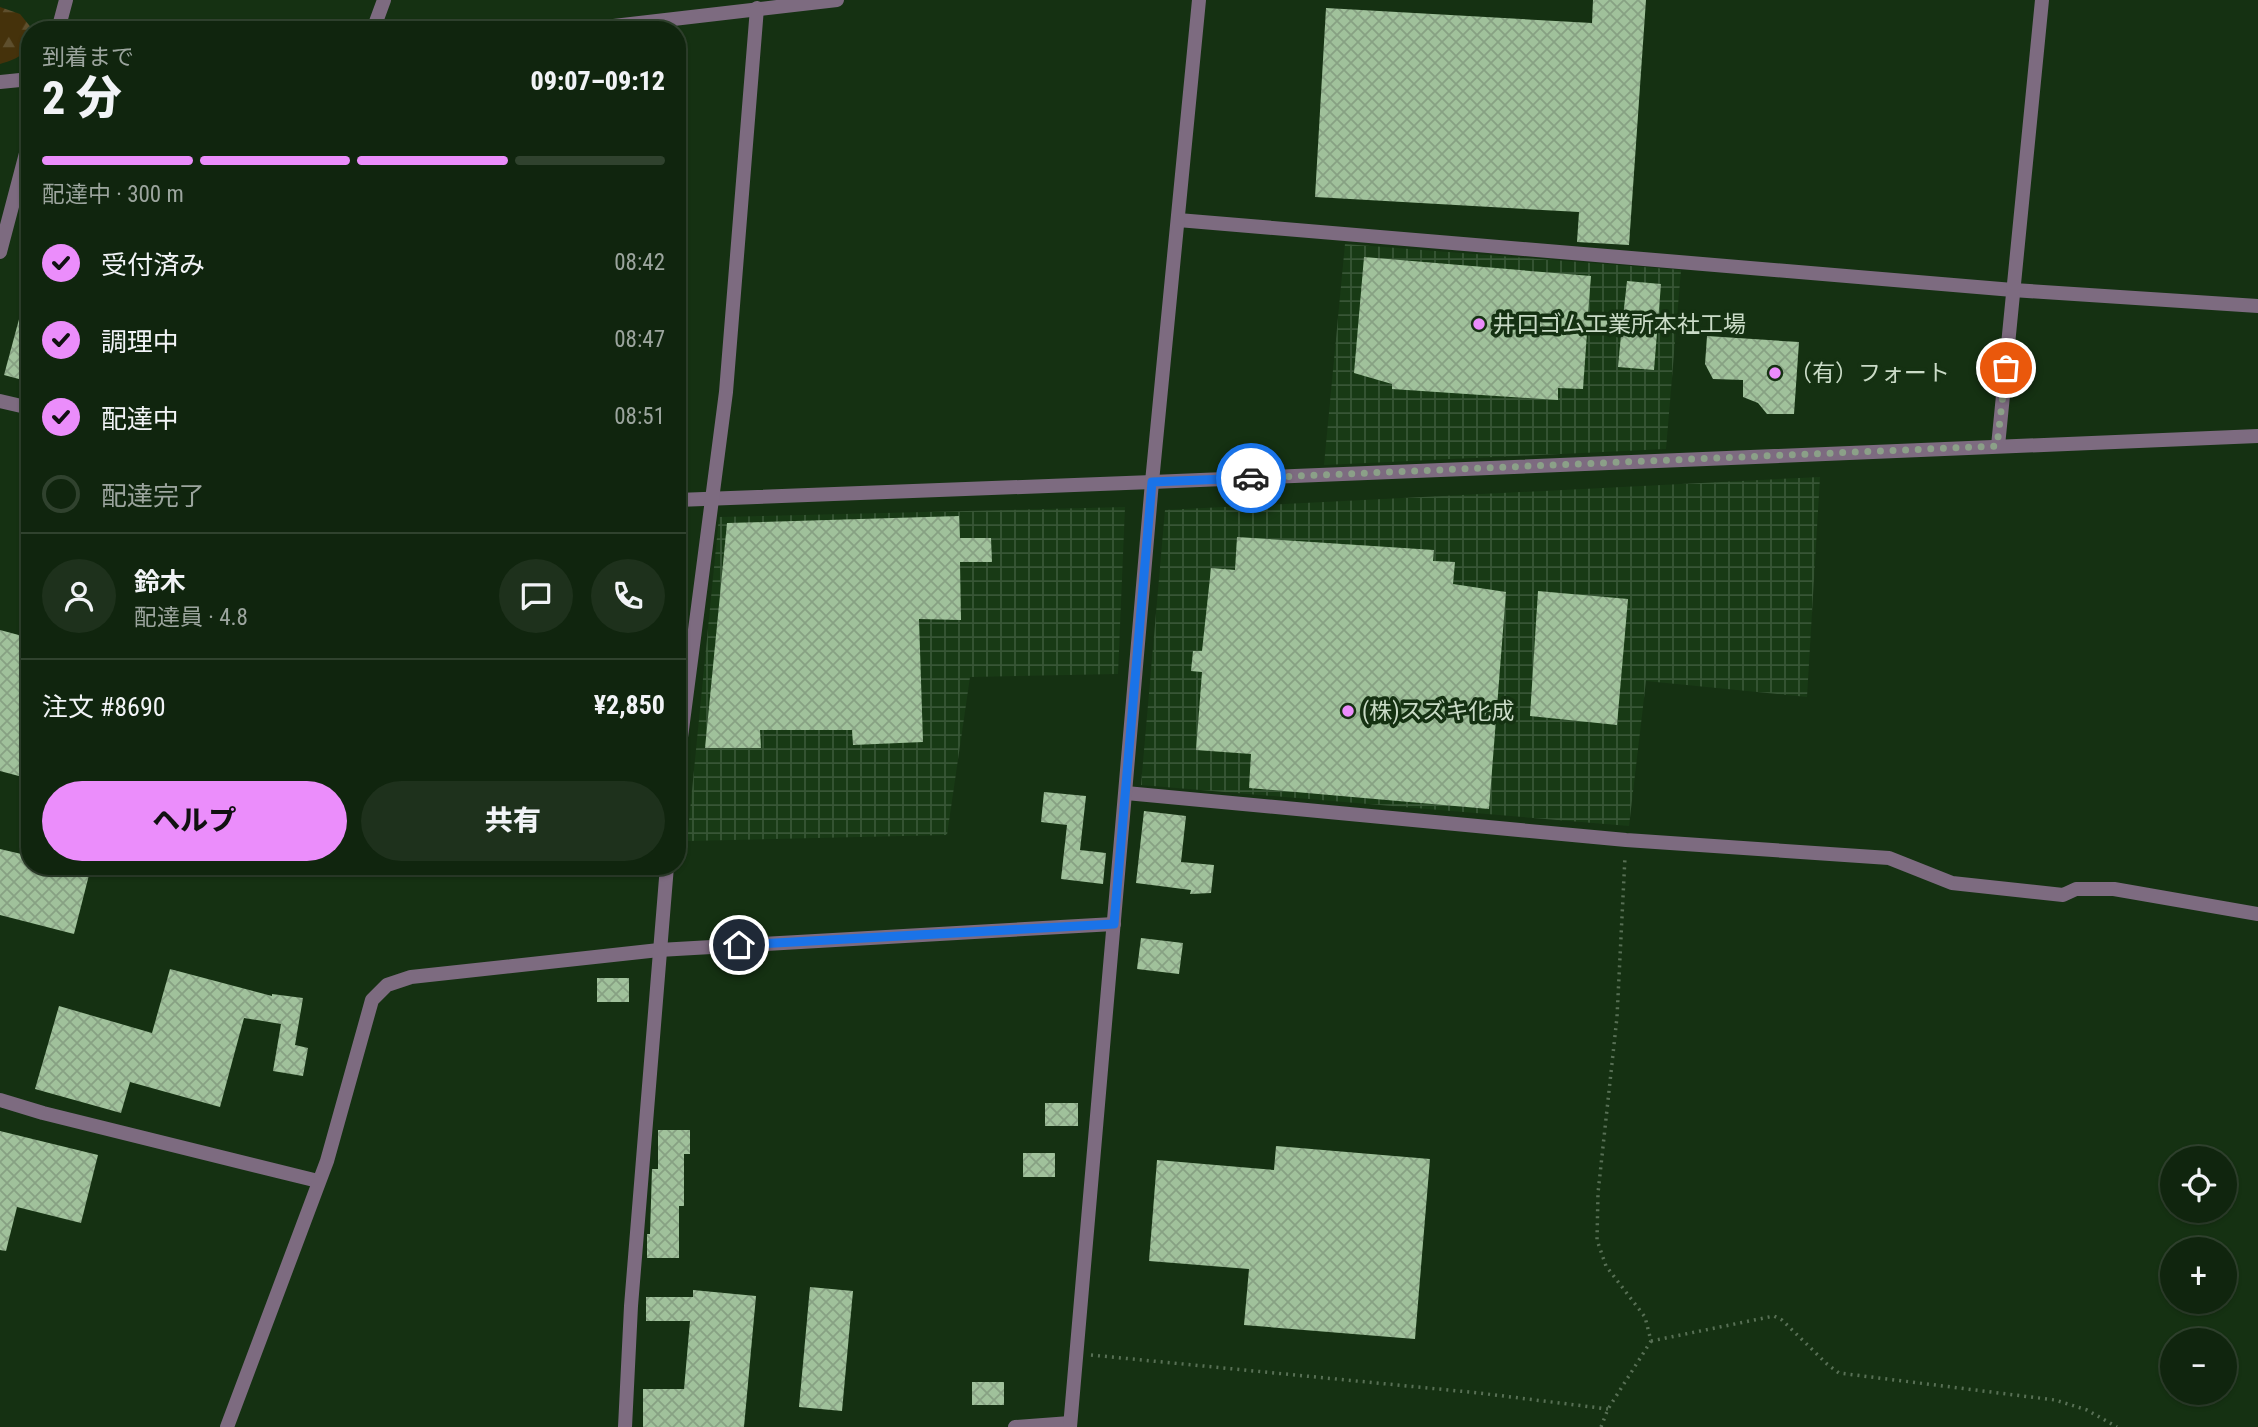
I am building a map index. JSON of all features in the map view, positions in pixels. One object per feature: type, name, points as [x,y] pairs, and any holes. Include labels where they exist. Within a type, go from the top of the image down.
[{"type":"street","points":[[60,21],[66,0]]},
{"type":"street","points":[[376,21],[384,0]]},
{"type":"street","points":[[666,21],[837,0]]},
{"type":"street","points":[[1015,1427],[1070,1425],[1152,482],[1199,0]]},
{"type":"street","points":[[1997,446],[2042,0]]},
{"type":"street","points":[[686,699],[729,366],[757,8]]},
{"type":"street","points":[[0,82],[21,80]]},
{"type":"street","points":[[0,252],[21,172]]},
{"type":"street","points":[[1178,220],[2014,290],[2258,306]]},
{"type":"street","points":[[0,401],[21,406]]},
{"type":"street","points":[[686,500],[2258,436]]},
{"type":"street","points":[[1126,793],[1626,840],[1889,858],[1952,883],[2063,895],[2076,889],[2115,889],[2258,914]]},
{"type":"street","points":[[625,1427],[631,1306],[666,875]]},
{"type":"street","points":[[227,1427],[327,1161],[372,1000],[387,985],[411,977],[659,950],[1114,924]]},
{"type":"street","points":[[0,1100],[318,1181]]},
{"type":"path","points":[[1626,840],[1618,1017],[1598,1193],[1597,1240],[1606,1266],[1645,1317],[1651,1341]]},
{"type":"path","points":[[1601,1427],[1608,1409],[1651,1341],[1774,1316],[1782,1320],[1826,1364],[1839,1373],[2055,1400],[2087,1410],[2117,1427]]},
{"type":"path","points":[[1077,1354],[1479,1393],[1608,1409]]},
{"type":"shaded area","points":[[1345,244],[1681,270],[1666,449],[1324,465]]},
{"type":"shaded area","points":[[1820,477],[1807,697],[1646,681],[1629,826],[1141,785],[1165,510]]},
{"type":"shaded area","points":[[1125,507],[1118,674],[970,677],[947,835],[687,841],[719,517]]},
{"type":"green space","points":[[0,7],[20,14],[26,21],[21,21],[21,54],[0,64]]},
{"type":"building","points":[[1593,0],[1646,0],[1629,245],[1577,242],[1579,212],[1315,197],[1326,8],[1592,23]]},
{"type":"building","name":"井口ゴム工業所本社工場","points":[[1364,257],[1591,276],[1588,314],[1623,317],[1627,281],[1661,284],[1654,370],[1618,367],[1621,335],[1587,333],[1583,389],[1558,388],[1558,400],[1392,389],[1392,384],[1354,373]]},
{"type":"building","points":[[21,312],[21,380],[4,375]]},
{"type":"building","name":"（有）フォート","points":[[1707,336],[1799,342],[1794,414],[1767,414],[1758,403],[1743,397],[1743,380],[1713,379],[1705,364]]},
{"type":"building","points":[[959,516],[960,538],[991,538],[992,562],[960,562],[961,620],[919,619],[923,742],[853,745],[852,730],[760,730],[761,748],[705,748],[727,523]]},
{"type":"building","name":"(株)スズキ化成","points":[[1237,537],[1434,550],[1433,561],[1455,562],[1453,584],[1506,592],[1489,809],[1249,788],[1251,754],[1196,750],[1202,672],[1191,671],[1193,651],[1202,651],[1211,568],[1235,570]]},
{"type":"building","points":[[1538,591],[1628,599],[1617,725],[1530,716]]},
{"type":"building","points":[[0,630],[21,636],[21,777],[0,771]]},
{"type":"building","points":[[1044,792],[1086,796],[1080,850],[1106,853],[1103,884],[1061,879],[1067,825],[1041,822]]},
{"type":"building","points":[[1144,811],[1186,816],[1181,862],[1214,865],[1211,893],[1190,894],[1191,890],[1136,883]]},
{"type":"building","points":[[0,849],[21,854],[21,875],[89,875],[74,934],[0,915]]},
{"type":"building","points":[[1141,938],[1183,943],[1179,974],[1137,969]]},
{"type":"building","points":[[170,969],[272,996],[303,998],[295,1045],[308,1048],[303,1076],[273,1071],[281,1024],[244,1018],[220,1107],[130,1082],[121,1113],[35,1089],[59,1006],[152,1033]]},
{"type":"building","points":[[597,978],[629,978],[629,1002],[597,1002]]},
{"type":"building","points":[[1045,1103],[1078,1103],[1078,1126],[1045,1126]]},
{"type":"building","points":[[658,1130],[690,1130],[690,1154],[684,1154],[684,1206],[679,1206],[679,1258],[647,1258],[652,1169],[658,1169]]},
{"type":"building","points":[[0,1131],[98,1155],[81,1223],[17,1207],[6,1251],[0,1250]]},
{"type":"building","points":[[1276,1146],[1430,1159],[1415,1339],[1244,1325],[1249,1269],[1149,1261],[1157,1160],[1274,1170]]},
{"type":"building","points":[[1023,1153],[1055,1153],[1055,1177],[1023,1177]]},
{"type":"building","points":[[810,1287],[853,1291],[842,1411],[799,1407]]},
{"type":"building","points":[[693,1290],[756,1296],[744,1427],[643,1427],[643,1389],[684,1389],[690,1321],[646,1321],[646,1297],[693,1297]]},
{"type":"building","points":[[972,1382],[1004,1382],[1004,1405],[972,1405]]},
{"type":"way so far","points":[[1251,478],[1997,446],[2006,368]]},
{"type":"place","name":"井口ゴム工業所本社工場","points":[[1479,324]]},
{"type":"place","name":"（有）フォート","points":[[1775,373]]},
{"type":"place","name":"(株)スズキ化成","points":[[1348,711]]},
{"type":"route","points":[[739,945],[1114,924],[1152,482],[1251,478]]}]
